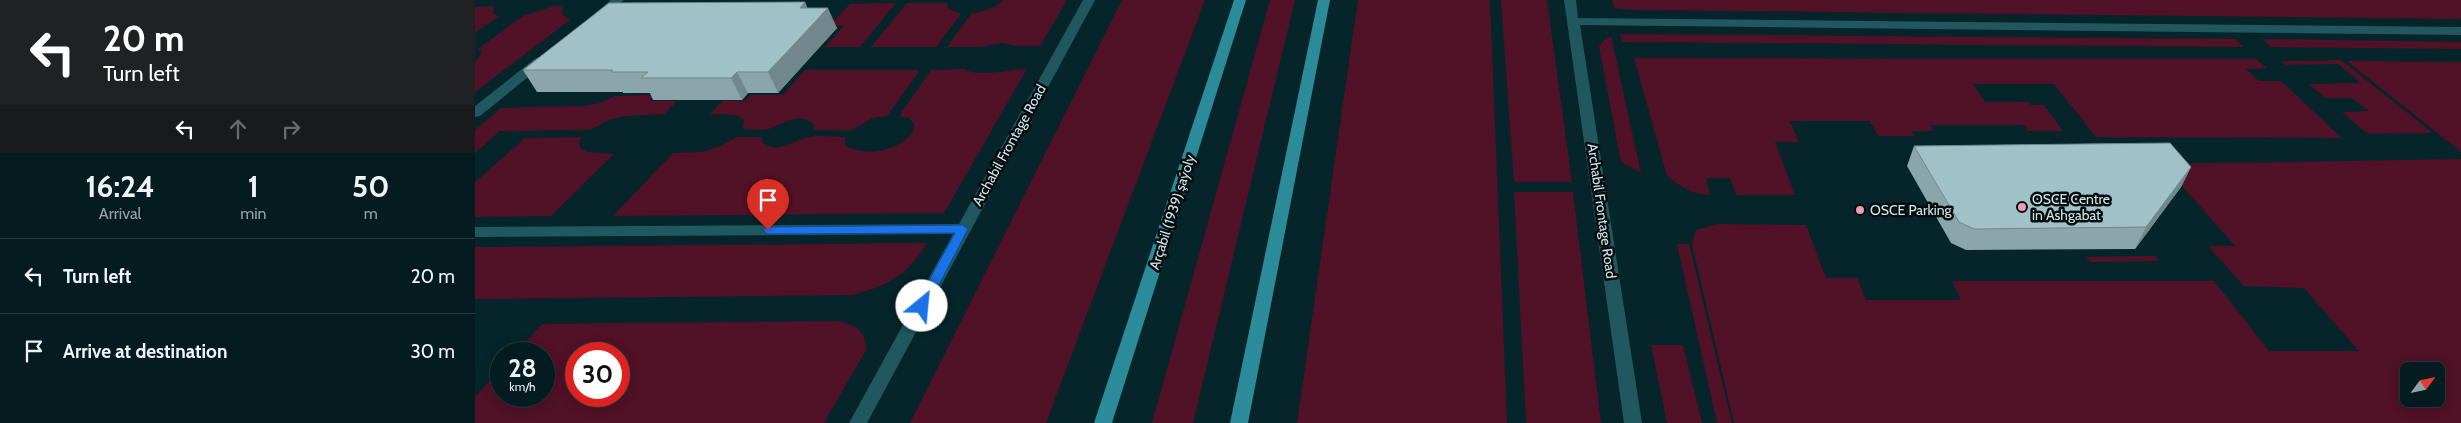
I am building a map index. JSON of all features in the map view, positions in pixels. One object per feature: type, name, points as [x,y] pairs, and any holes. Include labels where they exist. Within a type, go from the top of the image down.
[{"type":"main road","name":"Arçabil (1939) şaýoly","points":[[1103,423],[1240,0]]},
{"type":"main road","points":[[1239,423],[1324,0]]},
{"type":"street","points":[[587,24],[617,0]]},
{"type":"street","name":"Archabil Frontage Road","points":[[858,423],[1089,0]]},
{"type":"street","name":"Archabil Frontage Road","points":[[1570,0],[1633,423]]},
{"type":"street","points":[[1573,21],[2461,31]]},
{"type":"street","points":[[475,113],[550,54]]},
{"type":"street","points":[[475,232],[963,229]]},
{"type":"shaded area","points":[[1003,0],[1067,0],[1040,46],[1017,46],[1002,43],[981,47],[947,47],[971,14],[993,8]]},
{"type":"shaded area","points":[[1122,0],[1205,0],[1046,423],[910,423]]},
{"type":"shaded area","points":[[1270,0],[1295,0],[1193,423],[1152,423]]},
{"type":"shaded area","points":[[1358,0],[1490,0],[1507,423],[1297,423]]},
{"type":"shaded area","points":[[1501,0],[1547,0],[1572,182],[1514,182]]},
{"type":"shaded area","points":[[1612,0],[2461,0],[2461,19],[1636,10],[1614,8]]},
{"type":"shaded area","points":[[896,3],[860,47],[825,47],[844,26],[830,25],[850,4]]},
{"type":"shaded area","points":[[907,3],[947,3],[948,8],[961,14],[936,47],[871,47]]},
{"type":"shaded area","points":[[494,6],[493,14],[499,16],[475,33],[475,7]]},
{"type":"shaded area","points":[[554,6],[564,6],[561,13],[570,20],[475,92],[475,62],[482,52],[478,49],[523,16]]},
{"type":"shaded area","points":[[1620,34],[2235,39],[2244,47],[1622,42]]},
{"type":"shaded area","points":[[1611,36],[1641,173],[1621,162],[1599,47],[1604,40]]},
{"type":"shaded area","points":[[2262,39],[2461,42],[2461,49],[2271,47]]},
{"type":"shaded area","points":[[1634,58],[2256,59],[2267,68],[2246,69],[2259,81],[2281,81],[2342,138],[2096,137],[2054,84],[1973,84],[1985,102],[2028,102],[2031,105],[2044,105],[2063,131],[2028,131],[2024,125],[1931,125],[1933,131],[1911,131],[1914,136],[1878,136],[1870,121],[1790,121],[1799,142],[1775,142],[1795,195],[1736,195],[1730,178],[1706,178],[1710,195],[1704,195],[1687,189],[1667,176]]},
{"type":"shaded area","points":[[2341,60],[2433,133],[2368,134],[2342,112],[2369,111],[2352,98],[2325,98],[2309,84],[2361,83],[2338,64],[2286,65],[2281,61]]},
{"type":"shaded area","points":[[2347,61],[2461,62],[2461,152]]},
{"type":"shaded area","points":[[964,69],[971,72],[986,73],[1027,69],[944,213],[613,216],[673,153],[702,152],[718,147],[737,137],[762,137],[762,142],[775,147],[786,146],[804,138],[819,136],[845,137],[845,144],[853,149],[863,151],[886,149],[897,145],[906,140],[912,132],[914,123],[909,118],[899,116],[931,70]]},
{"type":"shaded area","points":[[805,70],[920,70],[887,116],[873,118],[851,130],[814,130],[814,124],[802,119],[791,120],[765,130],[743,129],[744,120],[737,115],[710,114],[722,101],[745,101],[751,95],[783,95]]},
{"type":"shaded area","points":[[655,95],[650,101],[677,101],[664,114],[625,116],[609,120],[590,130],[500,131],[475,153],[475,130],[501,108],[584,106],[600,103],[615,96]]},
{"type":"shaded area","points":[[582,137],[579,142],[580,148],[587,152],[614,154],[551,216],[475,217],[475,182],[525,138]]},
{"type":"shaded area","points":[[2461,159],[2461,423],[1734,423],[1692,244],[1696,230],[1717,224],[1806,225],[1826,278],[1857,278],[1866,300],[1961,300],[1952,281],[2214,281],[2269,351],[2359,351],[2304,288],[2244,286],[2208,246],[2235,246],[2163,164]]},
{"type":"shaded area","points":[[1514,192],[1573,192],[1601,423],[1526,423]]},
{"type":"shaded area","points":[[927,243],[904,272],[876,288],[851,295],[475,299],[475,247]]},
{"type":"shaded area","points":[[1677,244],[1689,244],[1732,423],[1717,423]]},
{"type":"shaded area","points":[[2155,256],[2159,261],[2090,262],[2086,257]]},
{"type":"shaded area","points":[[838,321],[859,330],[866,343],[866,350],[824,423],[475,423],[475,397],[490,380],[490,407],[555,407],[555,342],[526,342],[542,324]]},
{"type":"shaded area","points":[[1651,345],[1683,345],[1702,423],[1667,423]]},
{"type":"building","points":[[805,2],[800,8],[828,8],[768,72],[737,72],[731,78],[641,78],[648,72],[523,70],[609,3]]},
{"type":"building","points":[[2170,143],[2191,167],[2146,227],[1974,229],[1959,222],[1914,146]]},
{"type":"place","name":"OSCE Centre in Ashgabat","points":[[2022,207]]},
{"type":"place","name":"OSCE Parking","points":[[1860,210]]},
{"type":"route","points":[[768,230],[963,229],[922,306]]}]
